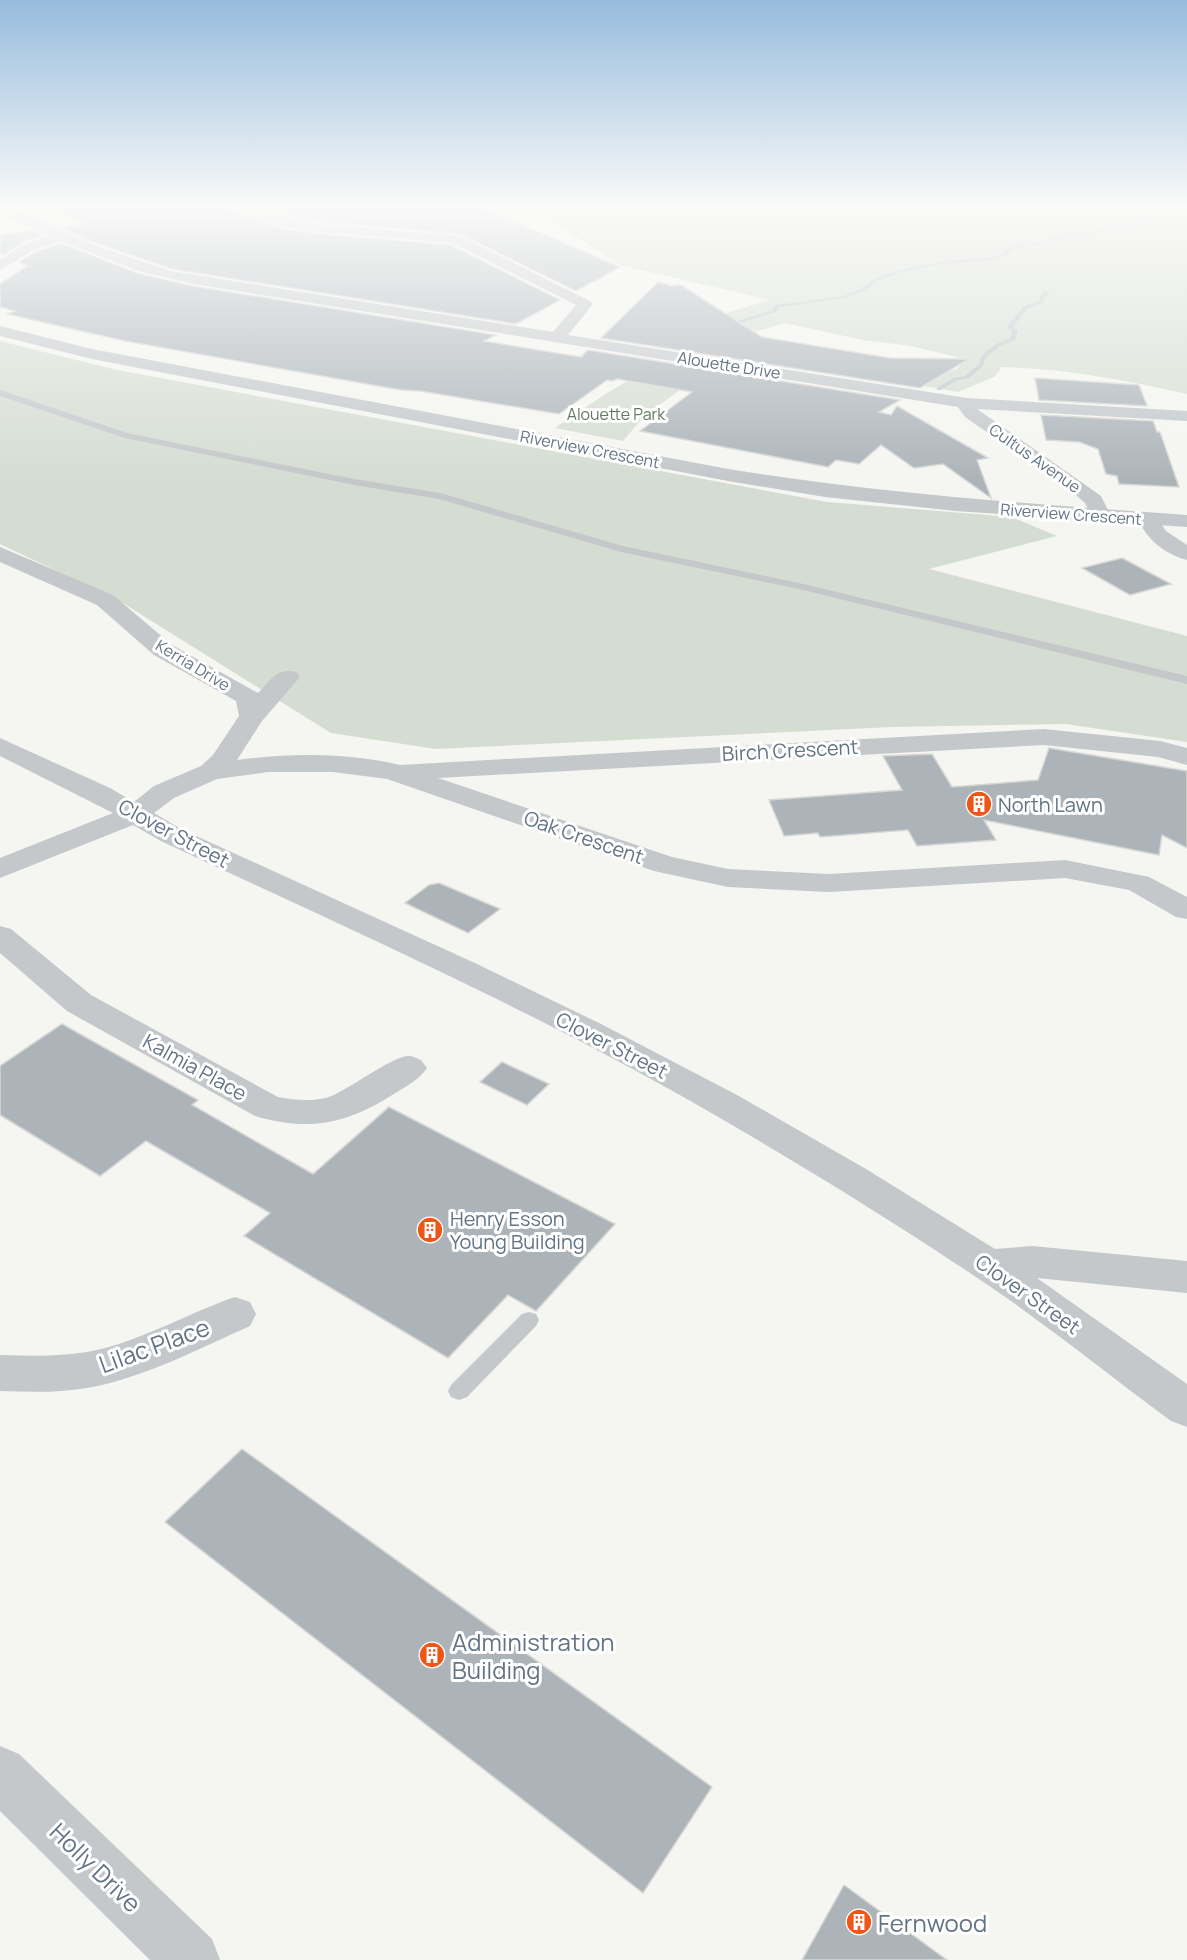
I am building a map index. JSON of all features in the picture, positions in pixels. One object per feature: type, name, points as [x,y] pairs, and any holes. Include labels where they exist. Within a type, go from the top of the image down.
[{"type":"street","name":"Alouette Drive","points":[[305,297],[967,403],[1187,416]]},
{"type":"street","points":[[557,338],[585,304],[572,297]]},
{"type":"street","name":"Riverview Crescent","points":[[0,331],[92,354],[784,485],[907,501],[1187,521]]},
{"type":"street","name":"Cultus Avenue","points":[[967,403],[967,409],[971,414],[1094,500],[1101,516]]},
{"type":"street","points":[[1148,519],[1153,532],[1161,539],[1187,553]]},
{"type":"street","name":"Kerria Drive","points":[[0,554],[105,600],[163,650],[248,697],[252,716]]},
{"type":"street","points":[[211,772],[223,760],[252,716],[287,677]]},
{"type":"street","name":"Birch Crescent","points":[[391,771],[1044,737],[1160,749],[1187,757]]},
{"type":"street","name":"Clover Street","points":[[0,746],[136,814],[171,835],[465,971],[600,1037],[743,1115],[852,1179],[990,1265],[1187,1408]]},
{"type":"street","name":"Oak Crescent","points":[[0,869],[136,814],[164,792],[211,772],[268,764],[333,764],[391,771],[664,865],[728,878],[829,883],[1065,869],[1138,883],[1187,910]]},
{"type":"street","name":"Kalmia Place","points":[[0,936],[79,1003],[268,1107],[295,1113],[330,1111],[352,1103],[409,1068]]},
{"type":"street","points":[[990,1265],[1032,1262],[1187,1277]]},
{"type":"street","name":"Lilac Place","points":[[0,1373],[44,1375],[96,1368],[144,1353],[235,1314]]},
{"type":"street","name":"Holly Drive","points":[[0,1773],[191,1960]]},
{"type":"lane","points":[[0,393],[125,435],[354,482],[440,496],[621,549],[799,586],[1187,680]]},
{"type":"lane","points":[[459,1391],[529,1320]]},
{"type":"green space","points":[[759,297],[1187,297],[1187,394],[1095,376],[1002,367],[994,377],[958,392],[912,384],[957,369],[965,359],[911,346],[863,340],[785,323],[730,339],[719,315],[770,300]]},
{"type":"green space","points":[[0,341],[117,370],[827,502],[1012,517],[1057,536],[929,569],[1187,636],[1187,742],[1066,724],[892,727],[436,749],[331,733],[118,600],[0,544]]},
{"type":"green space","name":"Alouette Park","points":[[660,362],[708,370],[645,415],[623,441],[555,428],[607,393]]},
{"type":"building","points":[[0,297],[264,297],[496,335],[484,341],[581,357],[588,350],[900,400],[879,412],[891,415],[897,406],[988,458],[977,460],[991,498],[943,464],[914,468],[881,445],[859,464],[836,460],[828,467],[640,431],[692,392],[617,379],[607,380],[559,414],[420,391],[401,390],[125,341],[7,314],[15,311],[0,307]]},
{"type":"building","points":[[350,297],[555,297],[560,300],[516,324]]},
{"type":"building","points":[[642,297],[700,297],[762,337],[890,358],[969,359],[920,388],[601,338]]},
{"type":"building","points":[[1035,378],[1139,385],[1147,406],[1039,400]]},
{"type":"building","points":[[1041,415],[1153,421],[1157,432],[1160,432],[1179,487],[1119,484],[1117,476],[1106,474],[1098,449],[1079,442],[1046,440]]},
{"type":"building","points":[[1122,558],[1171,584],[1130,595],[1082,568]]},
{"type":"building","name":"North Lawn","points":[[1049,748],[1187,771],[1187,848],[1162,835],[1159,855],[984,820],[996,840],[917,846],[908,830],[820,837],[818,833],[784,836],[769,800],[902,790],[883,756],[932,754],[952,787],[1038,780]]},
{"type":"building","points":[[439,883],[500,909],[468,933],[405,903],[429,885]]},
{"type":"building","name":"Henry Esson Young Building","points":[[62,1024],[198,1100],[192,1105],[313,1174],[389,1107],[615,1224],[536,1311],[508,1295],[448,1358],[244,1236],[270,1213],[146,1141],[100,1176],[0,1115],[0,1066]]},
{"type":"building","points":[[502,1062],[549,1084],[527,1105],[480,1082]]},
{"type":"building","name":"Administration Building","points":[[242,1449],[712,1787],[643,1893],[165,1522]]},
{"type":"building","name":"Fernwood","points":[[844,1885],[947,1960],[802,1960]]},
{"type":"waterway","points":[[725,326],[774,311],[778,306],[842,297]]},
{"type":"waterway","points":[[939,389],[955,379],[967,377],[981,365],[984,356],[998,345],[1013,339],[1015,331],[1010,327],[1025,308],[1042,301],[1042,297]]},
{"type":"place","name":"North Lawn","points":[[979,804]]},
{"type":"place","name":"Henry Esson Young Building","points":[[430,1230]]},
{"type":"place","name":"Administration Building","points":[[432,1655]]},
{"type":"place","name":"Fernwood","points":[[859,1922]]}]
